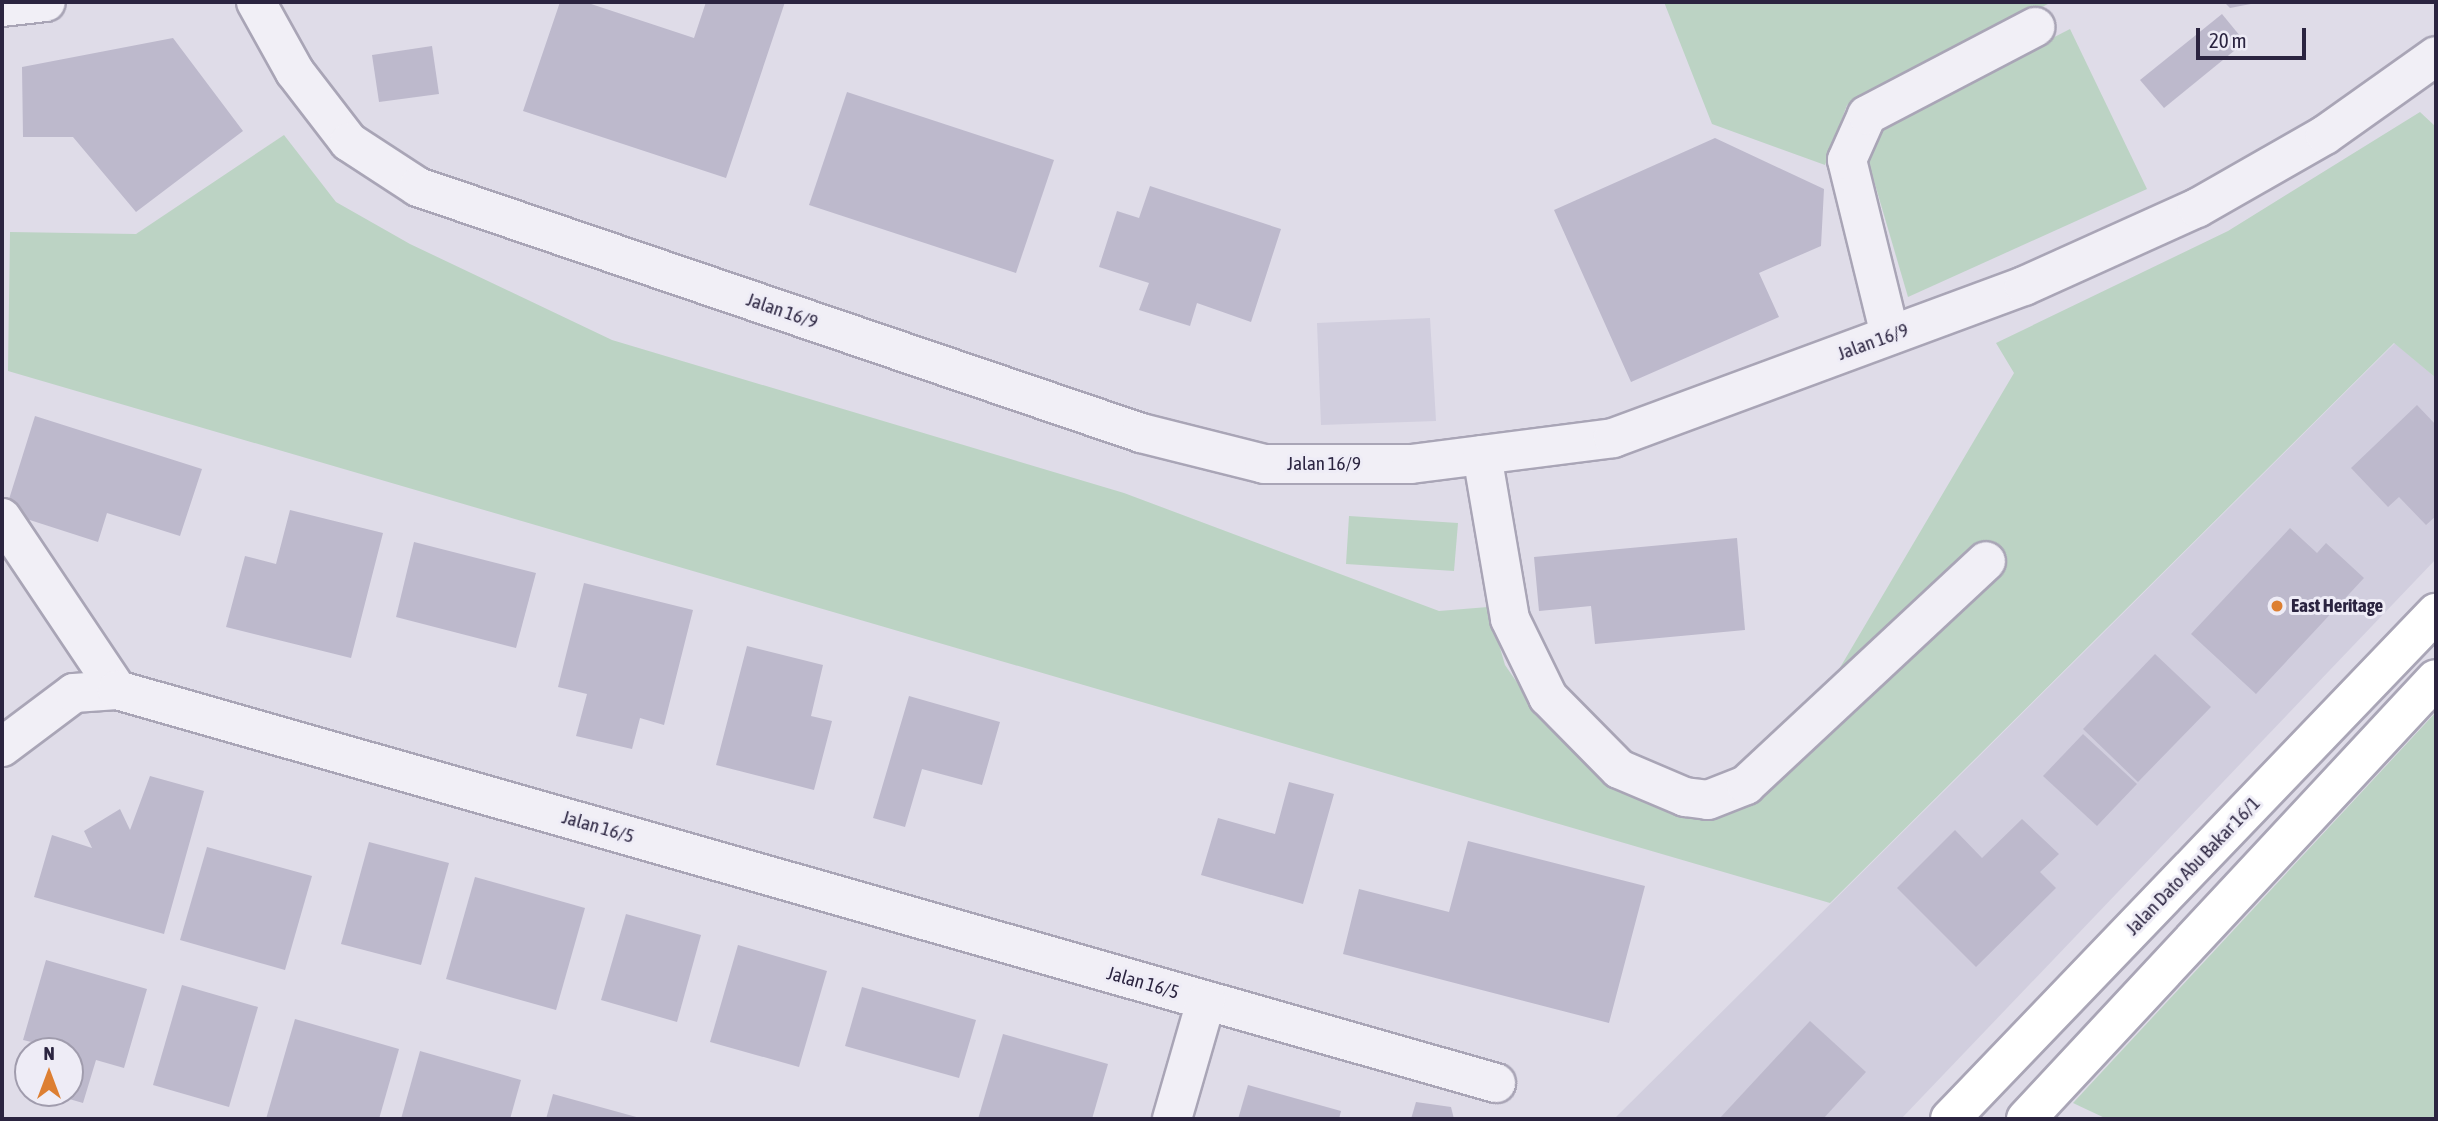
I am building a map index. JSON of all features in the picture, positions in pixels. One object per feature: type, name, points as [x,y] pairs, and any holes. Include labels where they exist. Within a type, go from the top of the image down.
[{"type":"main road","name":"Jalan Dato Abu Bakar 16/1","points":[[1950,1119],[2436,613]]},
{"type":"main road","points":[[2026,1119],[2436,679]]},
{"type":"street","points":[[2,7],[46,2]]},
{"type":"street","name":"Jalan 16/9","points":[[256,2],[295,72],[349,142],[418,187],[1141,433],[1264,464],[1411,464],[1613,438],[2024,286],[2197,208],[2325,135],[2436,56]]},
{"type":"street","points":[[1890,335],[1847,160],[1867,115],[2035,27]]},
{"type":"street","points":[[1482,455],[1510,619],[1548,697],[1619,769],[1685,797],[1708,800],[1746,785],[1986,561]]},
{"type":"street","points":[[2,518],[117,690]]},
{"type":"street","name":"Jalan 16/5","points":[[2,747],[74,693],[117,690],[1496,1083]]},
{"type":"street","points":[[1172,1119],[1206,1001]]},
{"type":"shaded area","points":[[1430,318],[1436,421],[1321,425],[1317,323]]},
{"type":"shaded area","points":[[2395,343],[2436,378],[2436,559],[1901,1119],[1614,1119]]},
{"type":"green space","points":[[1664,2],[2052,2],[1847,105],[1825,165],[1712,124]]},
{"type":"green space","points":[[2070,29],[2147,189],[1908,297],[1867,157],[1880,126]]},
{"type":"green space","points":[[2420,112],[2436,127],[2436,378],[2394,343],[1830,903],[8,371],[10,232],[136,234],[284,135],[336,202],[410,244],[612,340],[1124,493],[1439,611],[1488,607],[1505,665],[1538,713],[1731,809],[1766,793],[2014,373],[1996,343],[2228,231]]},
{"type":"green space","points":[[1349,516],[1458,523],[1454,571],[1346,564]]},
{"type":"green space","points":[[2436,712],[2436,1119],[2107,1119],[2073,1103]]},
{"type":"building","points":[[560,2],[585,2],[694,38],[706,2],[785,2],[726,178],[523,111]]},
{"type":"building","points":[[2224,2],[2255,2],[2256,3],[2230,8]]},
{"type":"building","points":[[2222,14],[2245,42],[2164,108],[2140,80]]},
{"type":"building","points":[[173,38],[243,131],[136,212],[73,137],[23,137],[22,67]]},
{"type":"building","points":[[432,46],[439,94],[379,102],[372,55]]},
{"type":"building","points":[[847,92],[1054,160],[1016,273],[809,205]]},
{"type":"building","points":[[1715,138],[1824,189],[1821,246],[1759,273],[1779,317],[1631,382],[1554,210]]},
{"type":"building","points":[[1150,186],[1281,229],[1251,322],[1197,303],[1190,326],[1139,310],[1149,283],[1099,267],[1117,211],[1139,218]]},
{"type":"building","points":[[2417,405],[2436,425],[2436,516],[2426,525],[2399,497],[2388,507],[2351,468]]},
{"type":"building","points":[[35,416],[202,469],[180,536],[107,513],[98,542],[5,512]]},
{"type":"building","points":[[290,510],[383,533],[351,658],[226,627],[245,556],[276,564]]},
{"type":"building","name":"East Heritage","points":[[2290,528],[2317,553],[2326,543],[2364,578],[2256,694],[2191,634]]},
{"type":"building","points":[[1737,538],[1745,630],[1595,644],[1591,606],[1539,611],[1534,557]]},
{"type":"building","points":[[414,542],[536,573],[516,648],[396,617]]},
{"type":"building","points":[[584,583],[693,610],[664,725],[640,718],[632,749],[576,736],[587,694],[558,687]]},
{"type":"building","points":[[747,646],[823,665],[811,716],[832,721],[814,790],[716,765]]},
{"type":"building","points":[[2155,654],[2211,707],[2138,782],[2083,729]]},
{"type":"building","points":[[909,696],[1000,722],[982,785],[922,769],[905,827],[873,818]]},
{"type":"building","points":[[2083,734],[2137,784],[2097,826],[2043,776]]},
{"type":"building","points":[[150,776],[204,791],[164,934],[34,897],[52,835],[92,848],[84,831],[120,809],[130,830]]},
{"type":"building","points":[[1289,782],[1334,794],[1303,904],[1201,875],[1218,818],[1275,834]]},
{"type":"building","points":[[2022,819],[2059,854],[2040,872],[2056,888],[1976,967],[1897,888],[1955,830],[1982,858]]},
{"type":"building","points":[[1468,841],[1645,886],[1609,1023],[1343,954],[1359,889],[1449,912]]},
{"type":"building","points":[[369,842],[449,863],[421,965],[341,944]]},
{"type":"building","points":[[207,847],[312,876],[285,970],[180,940]]},
{"type":"building","points":[[475,877],[585,908],[556,1010],[446,979]]},
{"type":"building","points":[[626,914],[701,935],[677,1022],[601,1000]]},
{"type":"building","points":[[738,945],[827,971],[799,1067],[710,1042]]},
{"type":"building","points":[[46,960],[147,989],[124,1068],[96,1060],[84,1100],[84,1037],[24,1037]]},
{"type":"building","points":[[182,985],[258,1007],[229,1107],[153,1085]]},
{"type":"building","points":[[862,987],[976,1020],[959,1078],[845,1046]]},
{"type":"building","points":[[295,1019],[399,1049],[379,1119],[266,1119]]},
{"type":"building","points":[[1810,1021],[1866,1072],[1823,1119],[1719,1119]]},
{"type":"building","points":[[1003,1034],[1108,1064],[1092,1119],[978,1119]]},
{"type":"building","points":[[420,1051],[521,1080],[510,1119],[401,1119]]},
{"type":"building","points":[[1248,1085],[1341,1111],[1339,1119],[1238,1119]]},
{"type":"building","points":[[553,1094],[640,1118],[640,1119],[546,1119]]},
{"type":"building","points":[[1416,1102],[1451,1107],[1454,1119],[1411,1119]]},
{"type":"place","name":"East Heritage","points":[[2277,606]]}]
